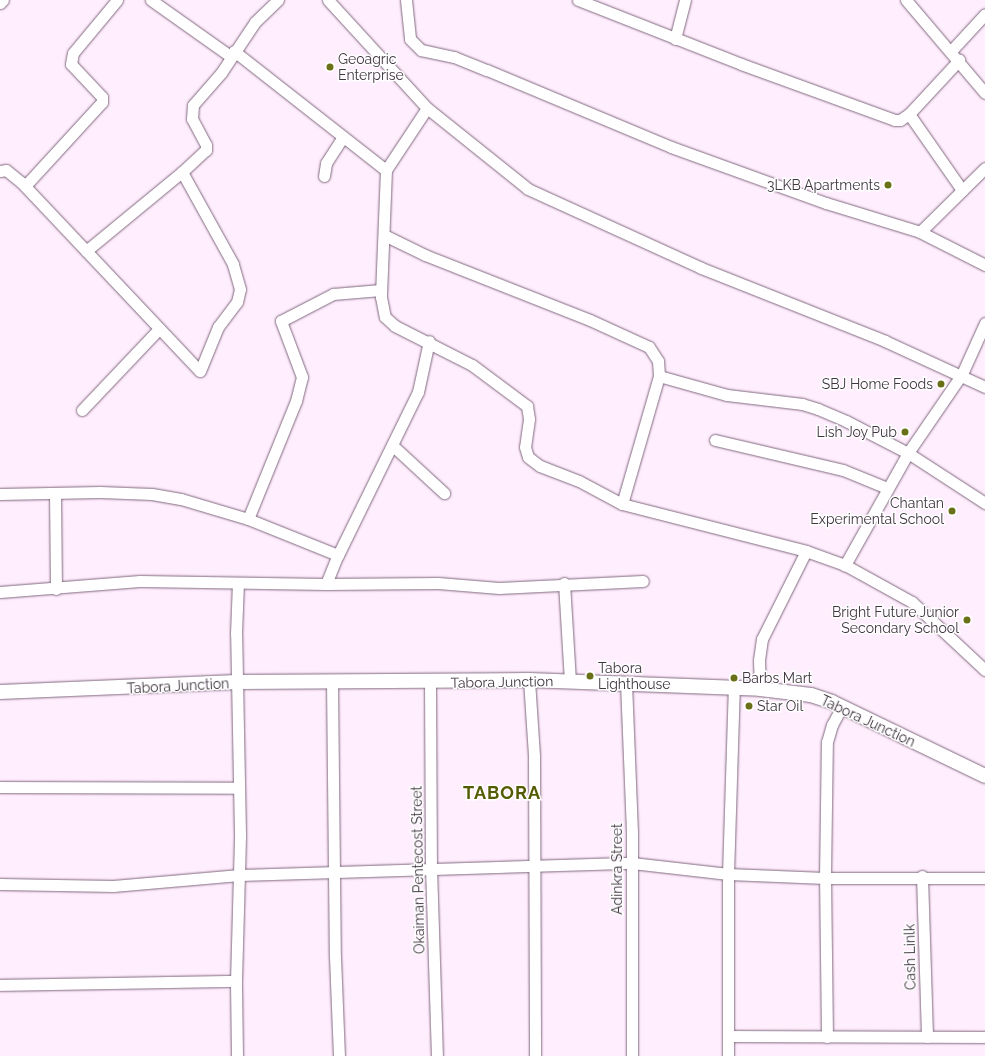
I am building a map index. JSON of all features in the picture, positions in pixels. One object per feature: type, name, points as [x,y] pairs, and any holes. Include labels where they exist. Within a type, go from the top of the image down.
[{"type":"street","points":[[0,3],[3,0]]},
{"type":"street","points":[[25,186],[102,102],[102,97],[71,64],[73,53],[117,0]]},
{"type":"street","points":[[151,0],[232,53],[386,170]]},
{"type":"street","points":[[86,251],[182,172],[206,150],[206,145],[192,119],[193,105],[221,73],[232,53],[255,22],[278,0]]},
{"type":"street","points":[[328,0],[427,108],[528,189],[701,268],[885,341],[962,374],[985,387]]},
{"type":"street","points":[[406,0],[410,39],[421,50],[454,57],[671,147],[826,203],[920,232],[985,265]]},
{"type":"street","points":[[578,0],[675,39],[895,120],[900,120],[909,114],[959,60]]},
{"type":"street","points":[[675,39],[685,0]]},
{"type":"street","points":[[906,0],[959,60],[985,93]]},
{"type":"street","points":[[951,51],[985,14]]},
{"type":"street","points":[[427,108],[386,170],[381,290],[385,317],[395,326],[472,365],[527,406],[529,419],[525,447],[528,457],[540,466],[579,481],[622,504],[806,552],[845,565],[870,576],[912,602],[984,667]]},
{"type":"street","points":[[909,114],[962,190]]},
{"type":"street","points":[[324,176],[326,163],[342,137]]},
{"type":"street","points":[[920,232],[985,168]]},
{"type":"street","points":[[0,171],[6,170],[25,186],[200,371],[218,327],[237,302],[240,289],[233,264],[182,172]]},
{"type":"street","points":[[384,235],[425,255],[642,342],[655,354],[659,376],[622,504]]},
{"type":"street","points":[[248,519],[296,401],[302,377],[281,321],[333,294],[381,290]]},
{"type":"street","points":[[845,565],[908,453],[962,374],[985,323]]},
{"type":"street","points":[[82,410],[159,329]]},
{"type":"street","points":[[326,584],[338,555],[418,392],[429,342]]},
{"type":"street","points":[[659,376],[727,395],[807,406],[846,421],[908,453],[985,503]]},
{"type":"street","points":[[715,440],[843,470],[887,488]]},
{"type":"street","points":[[392,445],[444,493]]},
{"type":"street","points":[[0,494],[100,492],[152,494],[196,503],[248,519],[338,555]]},
{"type":"street","points":[[55,493],[56,589]]},
{"type":"street","points":[[760,689],[759,660],[762,639],[806,552]]},
{"type":"street","points":[[0,592],[56,589],[140,581],[326,584],[438,582],[498,588],[564,583],[643,580]]},
{"type":"street","points":[[238,583],[240,875],[236,981],[238,1056]]},
{"type":"street","points":[[564,583],[570,681]]},
{"type":"street","points":[[529,680],[534,756],[533,865],[536,1056]]},
{"type":"street","name":"Tabora Junction","points":[[0,692],[238,682],[430,683],[529,680],[760,689],[811,695],[842,706],[985,776]]},
{"type":"street","points":[[332,682],[334,871],[339,1056]]},
{"type":"street","name":"Okaiman Pentecost Street","points":[[430,683],[431,867],[437,1056]]},
{"type":"street","name":"Adinkra Street","points":[[626,683],[632,863],[632,1056]]},
{"type":"street","points":[[728,1056],[728,874],[734,687]]},
{"type":"street","points":[[827,1037],[825,878],[827,742],[832,725],[842,706]]},
{"type":"street","points":[[0,787],[239,788]]},
{"type":"street","points":[[0,884],[112,886],[240,875],[431,867],[632,863],[728,874],[825,878],[922,876],[985,878]]},
{"type":"street","name":"Cash Linlk","points":[[922,876],[927,1036]]},
{"type":"street","points":[[0,985],[236,981]]},
{"type":"street","points":[[728,1036],[985,1037]]},
{"type":"place","name":"Geoagric Enterprise","points":[[330,67]]},
{"type":"place","name":"3LKB Apartments","points":[[888,185]]},
{"type":"place","name":"SBJ Home Foods","points":[[941,384]]},
{"type":"place","name":"Lish Joy Pub","points":[[905,432]]},
{"type":"place","name":"Chantan Experimental School","points":[[952,511]]},
{"type":"place","name":"Bright Future Junior Secondary School","points":[[967,620]]},
{"type":"place","name":"Tabora Lighthouse","points":[[590,676]]},
{"type":"place","name":"Barbs Mart","points":[[734,678]]},
{"type":"place","name":"Star Oil","points":[[749,706]]},
{"type":"district","name":"TABORA","points":[[502,793]]}]
